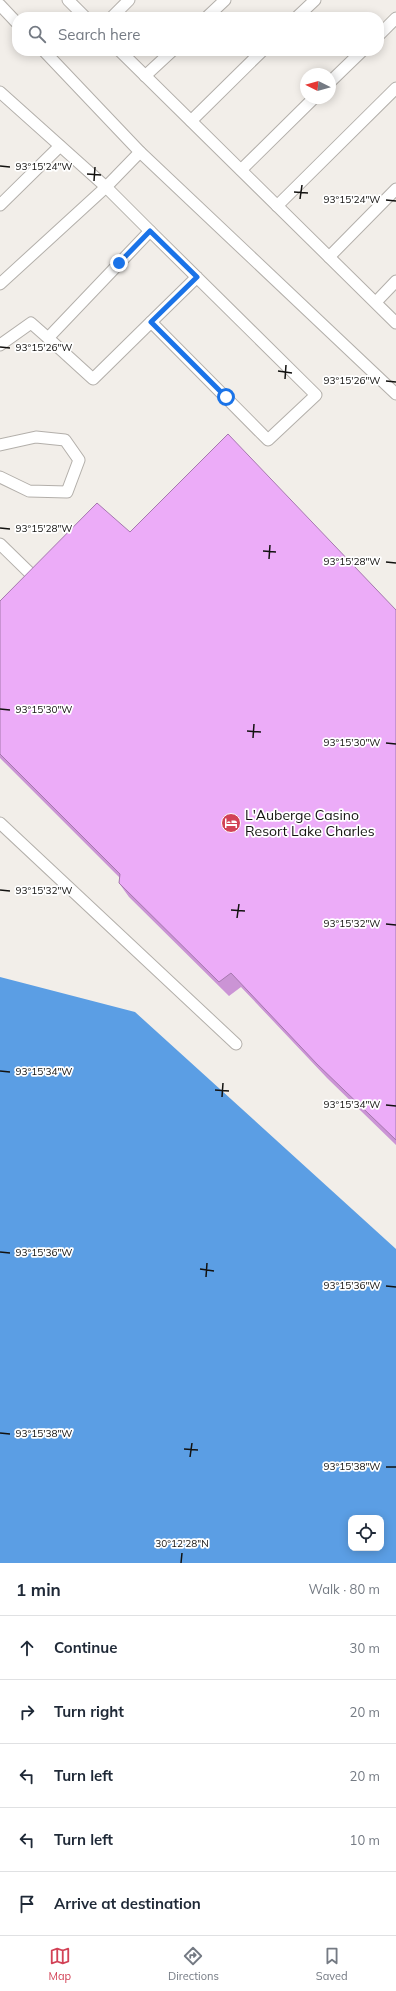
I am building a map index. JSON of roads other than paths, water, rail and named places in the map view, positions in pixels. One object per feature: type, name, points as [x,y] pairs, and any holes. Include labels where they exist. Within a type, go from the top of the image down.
[{"type":"lane","points":[[68,0],[80,12]]},
{"type":"lane","points":[[117,12],[129,0]]},
{"type":"lane","points":[[212,12],[225,0]]},
{"type":"lane","points":[[302,12],[315,0]]},
{"type":"lane","points":[[0,5],[12,18]]},
{"type":"lane","points":[[384,30],[396,18]]},
{"type":"lane","points":[[49,56],[140,152],[396,394]]},
{"type":"lane","points":[[125,56],[396,322]]},
{"type":"lane","points":[[145,76],[167,56]]},
{"type":"lane","points":[[191,121],[257,56]]},
{"type":"lane","points":[[336,76],[357,56]]},
{"type":"lane","points":[[277,206],[396,88]]},
{"type":"lane","points":[[1,93],[106,187],[316,395],[268,440],[151,322]]},
{"type":"lane","points":[[240,170],[308,104]]},
{"type":"lane","points":[[0,205],[60,146]]},
{"type":"lane","points":[[0,284],[106,187],[140,152]]},
{"type":"lane","points":[[329,257],[396,189]]},
{"type":"lane","points":[[48,338],[150,231]]},
{"type":"lane","points":[[0,345],[31,323],[93,379],[197,277]]},
{"type":"lane","points":[[376,302],[396,281]]},
{"type":"lane","points":[[0,445],[36,437],[65,440],[79,460],[67,492],[29,491],[0,477]]},
{"type":"lane","points":[[0,544],[41,584]]},
{"type":"lane","points":[[0,823],[236,1044]]},
{"type":"water","points":[[0,977],[135,1012],[396,1249],[396,1563],[0,1563]]},
{"type":"place","name":"L'Auberge Casino Resort Lake Charles","points":[[231,823]]}]
